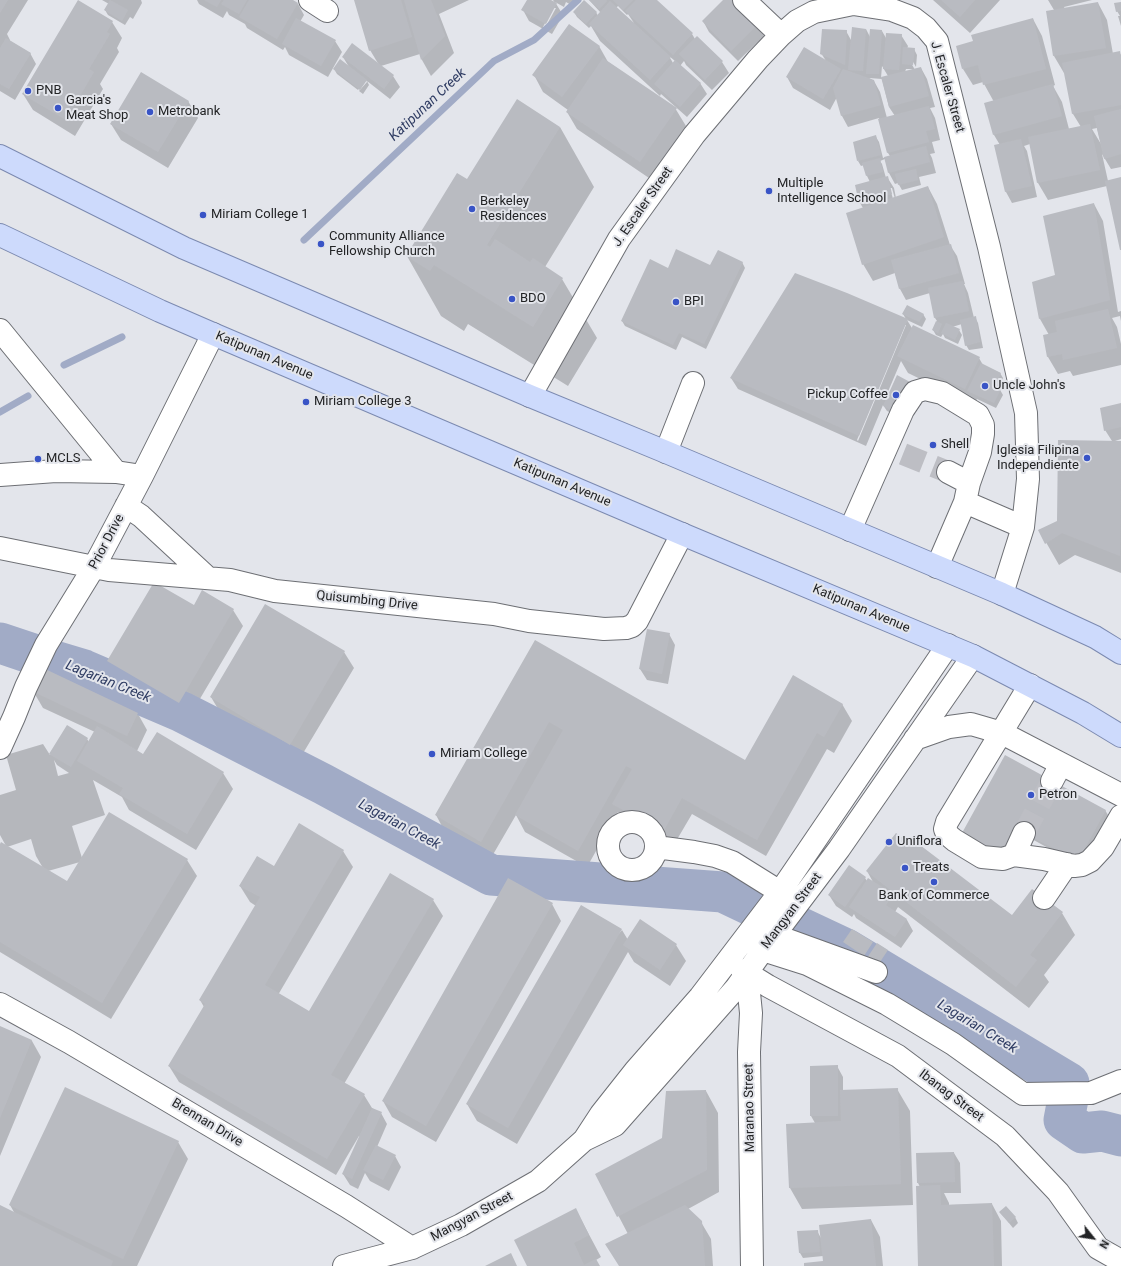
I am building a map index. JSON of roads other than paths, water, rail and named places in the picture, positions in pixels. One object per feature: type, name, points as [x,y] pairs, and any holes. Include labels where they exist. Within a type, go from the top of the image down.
[{"type":"main road","points":[[0,156],[184,248],[530,396],[1002,594],[1095,637],[1121,653]]},
{"type":"main road","name":"Katipunan Avenue","points":[[0,235],[160,311],[213,334],[973,656],[1083,713],[1121,736]]},
{"type":"street","points":[[744,0],[781,35]]},
{"type":"street","name":"J. Escaler Street","points":[[530,396],[619,239],[694,135],[758,58],[781,35],[797,21],[814,12],[853,4],[892,10],[913,18],[926,28],[936,41],[989,247],[1026,413],[1028,479],[1023,526],[1002,594]]},
{"type":"street","points":[[0,330],[116,472]]},
{"type":"street","name":"Prior Drive","points":[[0,748],[46,644],[94,567],[142,476],[213,334]]},
{"type":"street","points":[[666,452],[693,384]]},
{"type":"street","points":[[850,530],[895,451],[903,410],[915,392],[925,388],[942,393],[978,415],[983,425],[980,452],[967,492],[937,566]]},
{"type":"street","points":[[0,475],[56,471],[116,472],[142,476]]},
{"type":"street","points":[[948,472],[967,492],[1023,526]]},
{"type":"street","points":[[126,506],[141,516],[208,578]]},
{"type":"street","name":"Quisumbing Drive","points":[[0,548],[109,570],[230,580],[275,591],[320,597],[494,614],[529,621],[604,629],[626,628],[632,626],[638,621],[682,534]]},
{"type":"street","name":"Mangyan Street","points":[[344,1266],[412,1248],[462,1225],[538,1181],[584,1140],[601,1114],[635,1071],[700,997],[780,892],[948,645]]},
{"type":"street","name":"Mangyan Street","points":[[584,1140],[615,1125],[736,988],[768,942],[839,849],[973,656]]},
{"type":"street","points":[[1030,685],[947,822],[945,829],[947,834],[982,857],[1003,859],[1014,855],[1044,859],[1074,866],[1082,865],[1090,861],[1103,847],[1121,816]]},
{"type":"street","points":[[915,739],[949,727],[971,724],[1002,733],[1056,772],[1121,796]]},
{"type":"street","points":[[1014,855],[1024,833]]},
{"type":"street","points":[[656,847],[715,856],[732,862],[780,892]]},
{"type":"street","points":[[1044,898],[1067,864]]},
{"type":"street","points":[[768,942],[876,972]]},
{"type":"street","points":[[768,942],[807,964],[888,1004],[953,1044],[1023,1094],[1092,1093],[1121,1081]]},
{"type":"street","points":[[728,960],[747,973]]},
{"type":"street","name":"Ibanag Street","points":[[747,973],[774,990],[898,1056],[1005,1136],[1058,1192],[1100,1257],[1121,1262]]},
{"type":"street","name":"Maranao Street","points":[[747,973],[751,1013],[749,1052],[752,1266]]},
{"type":"street","name":"Brennan Drive","points":[[0,1004],[69,1042],[339,1202],[412,1248]]},
{"type":"waterway","name":"Katipunan Creek","points":[[304,240],[494,61],[534,40],[578,0]]},
{"type":"waterway","name":"Katipunan Creek","points":[[64,365],[122,337]]},
{"type":"waterway","name":"Katipunan Creek","points":[[0,412],[28,396]]},
{"type":"waterway","name":"Lagarian Creek","points":[[0,643],[33,654]]},
{"type":"waterway","name":"Lagarian Creek","points":[[54,661],[84,670],[182,712],[323,784],[491,875],[723,892],[763,911]]},
{"type":"waterway","name":"Lagarian Creek","points":[[797,926],[846,949],[1069,1083],[1064,1120],[1083,1133],[1102,1131],[1121,1136]]},
{"type":"tunnel","points":[[903,454],[948,472]]},
{"type":"tunnel","points":[[1024,833],[1052,781]]},
{"type":"place","name":"PNB","points":[[28,91]]},
{"type":"place","name":"Garcia's Meat Shop","points":[[58,108]]},
{"type":"place","name":"Metrobank","points":[[150,112]]},
{"type":"place","name":"Multiple Intelligence School","points":[[769,191]]},
{"type":"place","name":"Berkeley Residences","points":[[472,209]]},
{"type":"place","name":"Miriam College 1","points":[[203,215]]},
{"type":"place","name":"Community Alliance Fellowship Church","points":[[321,244]]},
{"type":"place","name":"BDO","points":[[512,299]]},
{"type":"place","name":"BPI","points":[[676,302]]},
{"type":"place","name":"Uncle John's","points":[[985,386]]},
{"type":"place","name":"Pickup Coffee","points":[[896,395]]},
{"type":"place","name":"Miriam College 3","points":[[306,402]]},
{"type":"place","name":"Shell","points":[[933,445]]},
{"type":"place","name":"Iglesia Filipina Independiente","points":[[1087,458]]},
{"type":"place","name":"MCLS","points":[[38,459]]},
{"type":"place","name":"Miriam College","points":[[432,754]]},
{"type":"place","name":"Petron","points":[[1031,795]]},
{"type":"place","name":"Uniflora","points":[[889,842]]},
{"type":"place","name":"Treats","points":[[905,868]]},
{"type":"place","name":"Bank of Commerce","points":[[934,882]]}]
